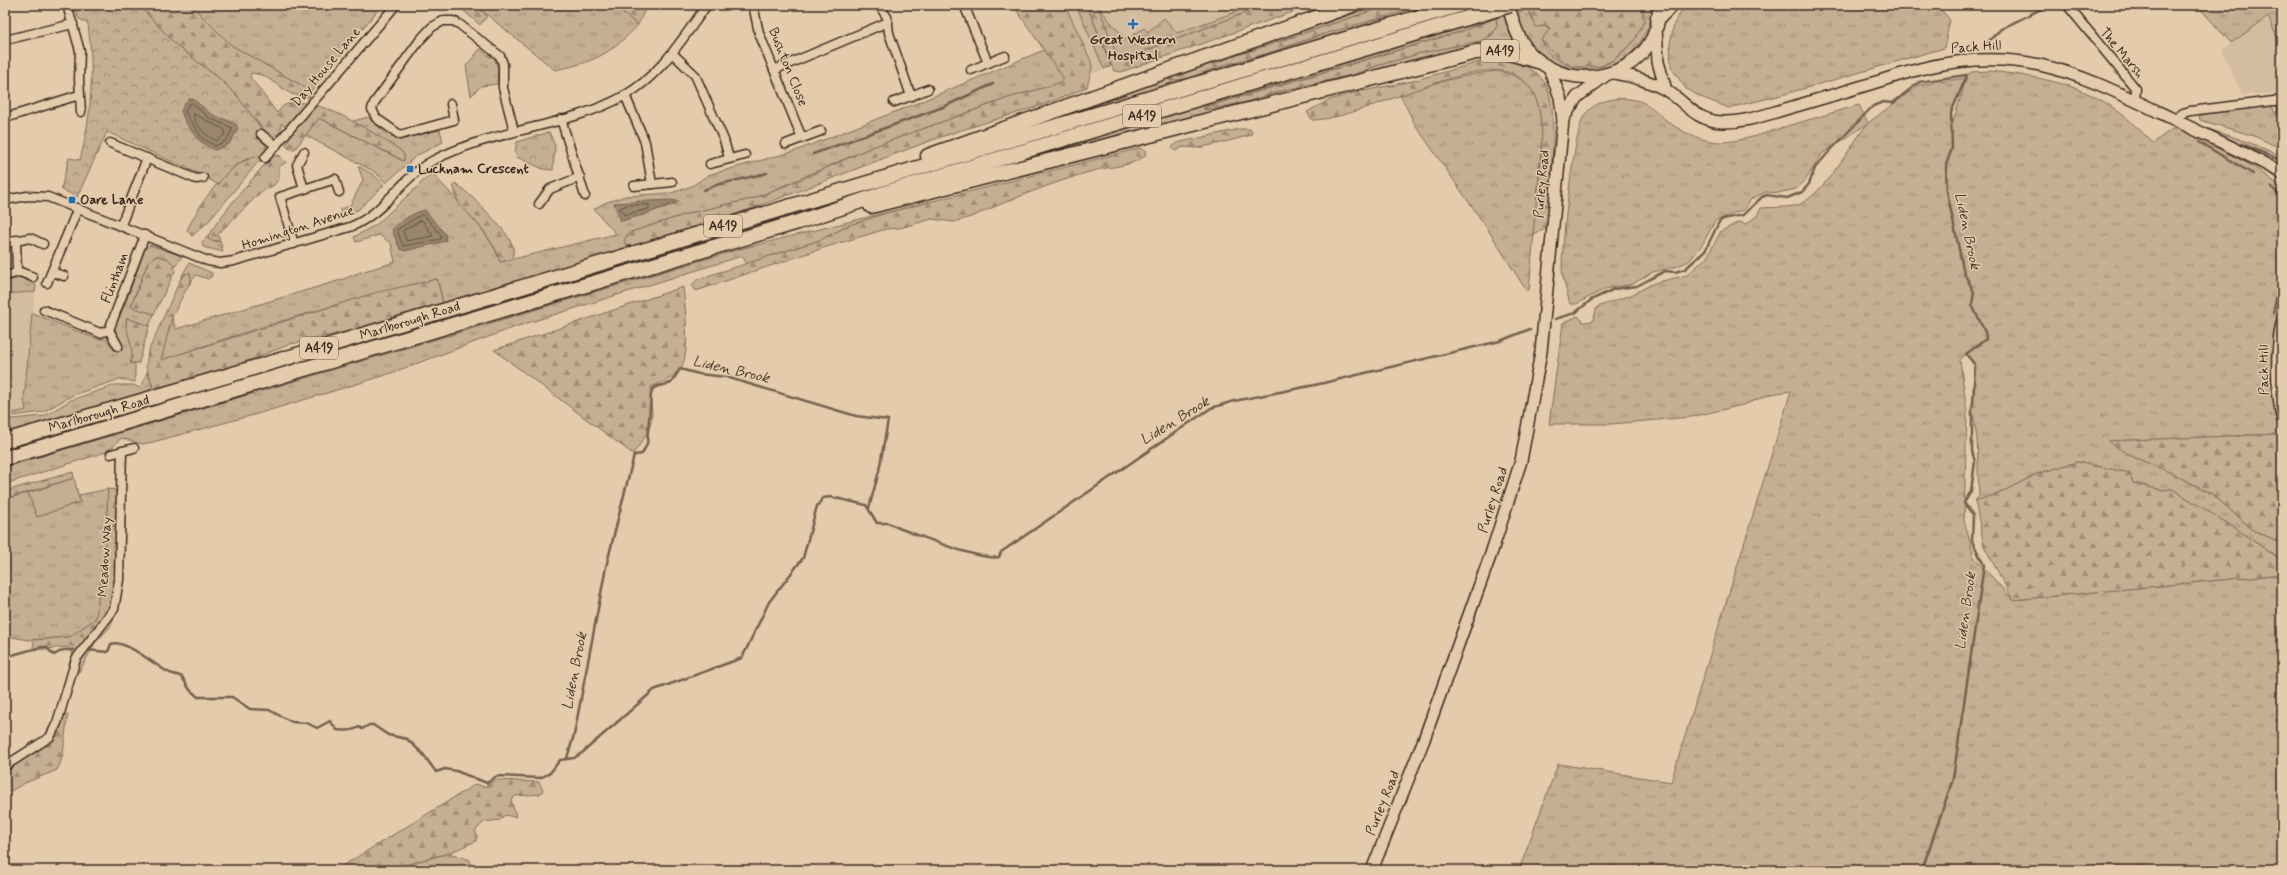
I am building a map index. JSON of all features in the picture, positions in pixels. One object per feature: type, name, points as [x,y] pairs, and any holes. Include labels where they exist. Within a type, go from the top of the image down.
[{"type":"highway","name":"A419","points":[[814,199],[1083,99],[1352,5]]},
{"type":"highway","name":"A419","points":[[814,199],[1458,5]]},
{"type":"highway","name":"A419","points":[[798,222],[888,192],[1509,5]]},
{"type":"highway","points":[[1658,17],[1671,5]]},
{"type":"highway","name":"A419","points":[[798,222],[844,214],[1476,52],[1502,52],[1544,64]]},
{"type":"highway","name":"Marlborough Road","points":[[5,441],[230,375],[814,199]]},
{"type":"highway","name":"Marlborough Road","points":[[5,458],[798,222]]},
{"type":"main road","points":[[1509,5],[1520,39],[1544,64],[1573,76],[1592,78],[1610,74],[1631,63],[1641,53],[1658,17]]},
{"type":"main road","points":[[1658,17],[1658,65],[1666,90]]},
{"type":"main road","name":"Pack Hill","points":[[1610,74],[1642,78],[1666,90],[1696,115],[1714,121],[1735,122],[1764,116],[1935,66],[1967,61],[2007,60],[2031,62],[2061,69],[2135,100],[2282,173]]},
{"type":"main road","name":"Purley Road","points":[[1372,870],[1424,742],[1492,551],[1521,462],[1541,352],[1563,120],[1560,97],[1544,64]]},
{"type":"main road","name":"Purley Road","points":[[1563,120],[1577,97],[1610,74]]},
{"type":"main road","name":"Pack Hill","points":[[2282,323],[2278,349],[2277,372],[2282,417]]},
{"type":"street","points":[[67,5],[80,51],[81,112]]},
{"type":"street","name":"Day House Lane","points":[[265,158],[396,5]]},
{"type":"street","name":"Homington Avenue","points":[[5,200],[27,196],[43,196],[78,208],[216,263],[234,261],[294,244],[367,219],[414,174],[430,162],[477,143],[514,131],[561,119],[625,95],[659,67],[672,53],[707,5]]},
{"type":"street","name":"Bushton Close","points":[[754,5],[759,33],[802,138]]},
{"type":"street","points":[[879,5],[888,22],[889,33],[910,96]]},
{"type":"street","points":[[964,5],[988,63]]},
{"type":"street","name":"The Marsh","points":[[2067,5],[2136,89],[2135,100]]},
{"type":"street","points":[[451,104],[454,120],[400,135],[376,118],[372,109],[374,103],[428,31],[435,24],[449,20],[459,24],[500,56],[503,64],[503,88],[514,131]]},
{"type":"street","points":[[774,70],[888,22]]},
{"type":"street","points":[[5,40],[73,24]]},
{"type":"street","points":[[672,53],[695,75],[724,140],[729,158]]},
{"type":"street","points":[[971,70],[1005,56]]},
{"type":"street","points":[[894,102],[928,88]]},
{"type":"street","points":[[5,118],[80,95]]},
{"type":"street","points":[[625,95],[645,142],[652,184]]},
{"type":"street","points":[[2174,120],[2183,113],[2190,111],[2281,101],[2282,111]]},
{"type":"street","points":[[561,119],[585,196]]},
{"type":"street","points":[[786,144],[821,131]]},
{"type":"street","points":[[261,134],[276,146]]},
{"type":"street","points":[[110,143],[196,179],[203,178]]},
{"type":"street","points":[[304,152],[297,165],[304,189]]},
{"type":"street","points":[[710,164],[745,155]]},
{"type":"street","points":[[120,225],[147,158]]},
{"type":"street","points":[[539,204],[550,189],[580,177]]},
{"type":"street","points":[[294,244],[280,197],[335,179],[339,192]]},
{"type":"street","points":[[634,186],[672,182]]},
{"type":"street","points":[[47,283],[78,208]]},
{"type":"street","name":"Flintham","points":[[109,330],[146,235]]},
{"type":"street","points":[[5,243],[30,238],[43,244]]},
{"type":"street","points":[[16,240],[17,272]]},
{"type":"street","points":[[5,276],[17,272],[33,277]]},
{"type":"street","points":[[52,272],[64,276]]},
{"type":"street","points":[[44,310],[93,330],[100,332],[109,330],[118,346]]},
{"type":"street","points":[[111,454],[134,448]]},
{"type":"street","name":"Meadow Way","points":[[5,766],[50,736],[57,723],[76,659],[114,609],[119,580],[122,451]]},
{"type":"shaded area","name":"Great Western Hospital","points":[[1013,5],[1294,5],[1091,74],[1064,79]]},
{"type":"shaded area","points":[[2267,17],[2282,49],[2282,93],[2242,95],[2222,50]]},
{"type":"shaded area","points":[[35,292],[24,399],[26,410],[5,414],[5,294]]},
{"type":"green space","points":[[75,5],[139,5],[176,45],[221,80],[237,96],[264,132],[259,137],[265,144],[267,151],[259,156],[244,160],[235,166],[224,176],[218,185],[206,177],[107,132],[77,197],[61,189],[69,158],[80,160],[87,127],[91,92],[91,58],[88,24],[78,18]]},
{"type":"green space","points":[[139,5],[191,5],[231,45],[311,91],[309,97],[291,94],[263,75],[251,73],[250,77],[277,113],[284,106],[298,103],[312,104],[328,109],[360,125],[399,149],[404,155],[404,161],[319,118],[295,149],[290,149],[286,146],[291,132],[281,123],[281,132],[271,138],[221,80],[176,45]]},
{"type":"green space","points":[[191,5],[382,5],[311,91],[231,45]]},
{"type":"green space","points":[[457,5],[475,5],[487,16],[480,25]]},
{"type":"green space","points":[[475,5],[612,5],[638,25],[629,35],[601,55],[580,64],[555,70]]},
{"type":"green space","points":[[612,5],[647,5],[638,25]]},
{"type":"green space","points":[[1013,5],[1065,5],[1091,61],[1092,68],[1087,87],[1051,102],[902,151],[711,223],[632,246],[626,245],[624,240],[631,232],[690,213],[755,198],[800,180],[870,148],[1008,98],[1056,84],[1064,79]]},
{"type":"green space","points":[[1076,5],[1087,5],[1111,66],[1104,69]]},
{"type":"green space","points":[[1087,5],[1098,5],[1117,56],[1124,59],[1266,5],[1313,5],[1121,72],[1114,71]]},
{"type":"green space","points":[[1255,5],[1266,5],[1124,59],[1117,56],[1098,7],[1126,40],[1144,28],[1148,32],[1164,18],[1177,33]]},
{"type":"green space","points":[[1379,5],[1389,5],[1175,76],[1169,80],[1189,78],[1035,125],[1257,46]]},
{"type":"green space","points":[[1389,5],[1426,5],[1317,36],[1269,53],[1220,66],[1189,78],[1170,81],[1175,76]]},
{"type":"green space","points":[[1476,5],[1483,5],[1484,7],[607,269]]},
{"type":"green space","points":[[1542,5],[1641,5],[1645,20],[1634,41],[1613,60],[1601,66],[1571,66],[1556,57],[1541,40],[1550,29],[1548,26],[1536,27],[1529,9]]},
{"type":"green space","points":[[1641,5],[1654,5],[1644,36],[1625,59],[1613,66],[1599,71],[1583,72],[1566,69],[1540,57],[1533,50],[1527,40],[1517,13],[1529,9],[1532,20],[1548,26],[1549,32],[1542,38],[1544,46],[1550,54],[1558,60],[1577,67],[1597,68],[1605,65],[1620,55],[1634,40],[1642,22],[1643,14]]},
{"type":"green space","points":[[1683,5],[1937,5],[1950,20],[1944,48],[1785,94],[1729,108],[1701,97],[1686,89],[1671,67],[1670,43],[1674,24],[1681,12],[1680,7]]},
{"type":"green space","points":[[2197,5],[2282,5],[2282,49],[2268,17],[2231,43]]},
{"type":"green space","points":[[1504,16],[1516,48],[1495,44],[1473,45],[995,168],[1489,20],[1463,31],[1206,106],[1204,110],[1246,102],[1277,92],[1356,74],[1376,66],[1421,53],[1480,41],[1492,35],[1497,25],[1496,18]]},
{"type":"green space","points":[[1390,17],[1196,76],[1347,26]]},
{"type":"green space","points":[[1496,18],[1497,25],[1492,35],[1480,41],[1421,53],[1376,66],[1356,74],[1277,92],[1246,102],[1212,109],[1203,108],[1463,31]]},
{"type":"green space","points":[[480,49],[490,57],[493,56],[495,60],[498,70],[497,84],[481,86],[471,96],[466,66]]},
{"type":"green space","points":[[1044,50],[1064,79],[1056,84],[1008,98],[870,148],[755,198],[690,213],[631,232],[626,236],[632,246],[646,242],[443,303],[437,279],[297,316],[160,361],[172,318],[176,329],[341,280],[361,272],[395,262],[391,243],[379,235],[356,242],[354,237],[377,224],[432,173],[479,226],[495,249],[501,262],[616,234],[594,209],[604,203],[626,196],[671,193],[692,186],[708,175],[795,151],[915,104]],"holes":[[[638,201],[676,204],[621,221]]]},
{"type":"green space","points":[[1494,58],[1515,62],[1529,68],[1541,77],[1550,94],[1553,147],[1548,217],[1546,228],[1533,236],[1541,159],[1542,128],[1539,109],[1535,97],[1524,81],[1519,77],[1513,74],[1494,71],[1471,73],[1444,80],[1359,110],[1334,117],[1312,120],[1307,112],[1329,100],[1353,93],[1412,81]]},
{"type":"green space","points":[[1497,71],[1510,74],[1528,86],[1534,94],[1540,114],[1542,139],[1529,290],[1526,290],[1487,228],[1416,126],[1400,95],[1448,80]]},
{"type":"green space","points":[[1990,71],[2038,78],[2069,86],[2098,98],[2118,111],[2153,143],[2172,129],[2181,129],[2254,167],[2282,187],[2282,292],[2273,337],[2271,384],[2282,449],[2282,467],[2278,434],[2109,441],[2127,454],[2167,471],[2211,493],[2253,530],[2282,543],[2282,561],[2235,528],[2172,489],[2162,490],[2133,483],[2128,473],[2077,462],[2037,474],[1998,494],[1975,501],[1979,496],[1977,439],[1972,408],[1974,404],[1973,385],[1976,368],[1966,354],[1960,360],[1967,412],[1964,520],[1974,557],[2013,600],[2282,574],[2282,870],[1519,870],[1558,764],[1671,782],[1791,391],[1771,394],[1743,405],[1691,417],[1611,424],[1549,424],[1563,323],[1578,316],[1583,322],[1593,321],[1597,307],[1631,295],[1654,283],[1687,275],[1707,257],[1721,231],[1739,222],[1746,224],[1757,216],[1761,208],[1794,206],[1807,200],[1817,192],[1836,169],[1867,124],[1822,154],[1805,181],[1796,189],[1778,193],[1766,192],[1751,199],[1745,209],[1715,221],[1702,245],[1689,261],[1678,266],[1653,272],[1633,284],[1605,289],[1576,304],[1570,304],[1562,266],[1566,211],[1577,140],[1585,114],[1595,105],[1608,100],[1635,100],[1645,103],[1667,121],[1685,132],[1705,140],[1727,142],[1752,137],[1859,105],[1868,123],[1919,85],[1965,78],[1951,113],[1953,123],[1967,75],[1971,72]]},
{"type":"green space","points":[[2268,105],[2273,108],[2277,119],[2282,119],[2282,149],[2254,136],[2200,120],[2199,114]]},
{"type":"green space","points":[[368,117],[390,137],[394,136],[402,138],[440,130],[443,142],[416,156],[386,183],[375,172],[305,135],[319,118],[403,161],[404,155],[399,149],[350,122]]},
{"type":"green space","points":[[2201,127],[2242,140],[2282,157],[2282,166]]},
{"type":"green space","points":[[1240,129],[1250,129],[1252,132],[1251,135],[1198,148],[1183,147],[1175,151],[1172,148],[1176,143]]},
{"type":"green space","points":[[549,132],[555,146],[553,170],[543,169],[517,157],[515,151],[517,142]]},
{"type":"green space","points":[[1140,148],[1146,150],[1145,156],[1132,163],[1096,170],[1059,182],[1014,198],[971,217],[954,222],[932,219],[900,228],[886,229],[823,248],[696,291],[692,285],[698,279],[820,240],[850,225],[886,213]]},
{"type":"green space","points":[[279,155],[286,162],[279,167],[279,178],[274,185],[260,193],[218,234],[220,241],[209,240],[208,236],[238,195],[272,156]]},
{"type":"green space","points":[[257,156],[263,156],[209,221],[192,236],[187,230],[199,208],[215,186],[235,167]]},
{"type":"green space","points":[[358,166],[374,175],[384,185],[358,210],[342,216],[340,209],[350,206],[363,180]]},
{"type":"green space","points":[[455,183],[497,222],[510,240],[513,247],[512,259],[500,262],[496,250],[484,231],[458,202],[453,185]]},
{"type":"green space","points":[[932,201],[850,225],[820,240],[747,264],[742,256],[518,326],[383,376],[257,414],[142,444],[121,438],[109,451],[5,484],[5,467],[740,249]]},
{"type":"green space","points":[[208,236],[216,242],[220,241],[223,252],[203,247],[202,242]]},
{"type":"green space","points":[[150,245],[179,255],[181,258],[175,267],[156,256],[148,262],[131,306],[154,314],[149,326],[127,318],[126,321],[133,350],[131,363],[135,364],[135,382],[120,379],[73,395],[43,412],[12,416],[13,413],[26,410],[24,400],[32,313],[97,339],[106,339],[114,350],[123,346],[114,327],[125,304],[145,249]]},
{"type":"green space","points":[[156,256],[167,258],[174,265],[175,271],[154,314],[131,307],[148,262]]},
{"type":"green space","points":[[189,263],[212,273],[212,276],[208,279],[196,275],[188,286],[191,280],[185,273],[181,278]]},
{"type":"green space","points":[[190,272],[191,280],[172,317],[161,360],[374,293],[437,279],[443,303],[349,331],[291,344],[234,366],[154,390],[146,366],[148,352],[181,278]]},
{"type":"green space","points":[[21,277],[36,285],[35,292],[5,294],[5,282]]},
{"type":"green space","points":[[683,287],[687,340],[684,360],[681,368],[675,375],[664,382],[652,386],[650,400],[652,420],[646,436],[633,454],[494,350]]},
{"type":"green space","points":[[127,318],[149,326],[139,363],[130,363],[132,351],[126,323]]},
{"type":"green space","points":[[147,372],[154,390],[52,421],[8,432],[11,419],[44,416],[71,400],[115,385],[133,385],[141,388]]},
{"type":"green space","points":[[2278,434],[2282,467],[2282,543],[2253,530],[2211,493],[2167,471],[2127,454],[2108,441]]},
{"type":"green space","points":[[2077,462],[2129,473],[2133,483],[2161,490],[2172,489],[2235,528],[2282,561],[2282,574],[2013,600],[1984,546],[1975,501],[1998,494],[2037,474]]},
{"type":"green space","points":[[73,472],[74,478],[5,499],[5,491]]},
{"type":"green space","points":[[74,478],[80,502],[37,517],[28,493]]},
{"type":"green space","points":[[108,489],[106,539],[96,618],[70,637],[29,640],[5,636],[5,499],[28,493],[37,516],[80,502],[79,495]]},
{"type":"green space","points":[[108,489],[115,490],[117,496],[118,601],[111,626],[95,643],[79,672],[68,667],[73,654],[66,647],[35,650],[33,648],[34,640],[70,637],[96,618],[106,539]]},
{"type":"green space","points":[[63,714],[68,715],[62,758],[57,770],[25,783],[5,794],[5,770],[34,751]]},
{"type":"green space","points":[[496,780],[539,782],[543,790],[540,794],[515,796],[511,800],[516,816],[515,817],[505,815],[500,820],[484,822],[475,831],[477,835],[476,841],[449,853],[386,870],[336,870],[476,784],[484,787]]},
{"type":"green space","points":[[449,853],[470,860],[471,870],[386,870]]},
{"type":"water","points":[[189,99],[193,99],[211,114],[236,124],[238,129],[229,144],[215,150],[204,144],[194,134],[186,123],[181,111]]},
{"type":"water","points":[[669,200],[679,201],[649,213],[621,221],[614,203]]},
{"type":"water","points":[[425,210],[445,234],[446,241],[405,251],[400,249],[392,230],[407,218]]},
{"type":"waterway","name":"Liden Brook","points":[[1987,43],[2001,29],[2049,5]]},
{"type":"waterway","name":"Liden Brook","points":[[1555,319],[1575,313],[1591,300],[1614,289],[1637,286],[1665,271],[1675,272],[1685,269],[1705,251],[1719,222],[1723,219],[1743,215],[1762,197],[1767,195],[1787,198],[1802,192],[1809,184],[1815,168],[1873,106],[1883,102],[1893,103],[1919,82],[1966,75]]},
{"type":"waterway","name":"Liden Brook","points":[[1922,870],[1953,779],[1984,565],[1972,541],[1973,515],[1964,503],[1971,491],[1975,462],[1972,451],[1972,408],[1975,365],[1966,354],[1986,339],[1985,332],[1972,305],[1974,292],[1964,273],[1947,192],[1946,165],[1952,148],[1951,113],[1967,75]]},
{"type":"waterway","points":[[813,154],[943,107],[993,84]]},
{"type":"waterway","points":[[2199,142],[2253,174]]},
{"type":"waterway","points":[[2242,144],[2282,161]]},
{"type":"waterway","points":[[704,190],[716,185],[767,173]]},
{"type":"waterway","points":[[2272,187],[2282,199]]},
{"type":"waterway","points":[[2273,312],[2282,275]]},
{"type":"waterway","name":"Liden Brook","points":[[87,650],[108,652],[111,644],[117,643],[124,645],[170,673],[182,677],[190,690],[198,697],[232,697],[250,709],[269,710],[292,722],[307,723],[317,728],[330,721],[337,730],[343,731],[359,727],[362,729],[369,725],[373,725],[388,735],[407,739],[423,754],[436,772],[445,769],[456,771],[487,783],[497,776],[540,778],[550,773],[560,760],[574,758],[582,753],[654,690],[742,658],[769,602],[803,558],[817,506],[823,498],[831,497],[866,505],[877,523],[888,523],[965,552],[990,557],[999,557],[1001,552],[1211,408],[1234,401],[1315,385],[1500,341],[1530,329]]},
{"type":"waterway","name":"Liden Brook","points":[[567,758],[574,735],[606,567],[634,455],[642,454],[647,444],[651,395],[655,387],[671,383],[680,369],[699,374],[726,377],[856,416],[888,420],[879,471],[869,508]]},
{"type":"waterway","name":"Liden Brook","points":[[5,657],[41,647],[46,647],[54,655],[63,650],[74,650]]},
{"type":"place","name":"Great Western Hospital","points":[[1133,24]]},
{"type":"place","name":"Lucknam Crescent","points":[[410,169]]},
{"type":"place","name":"Oare Lane","points":[[72,200]]}]
